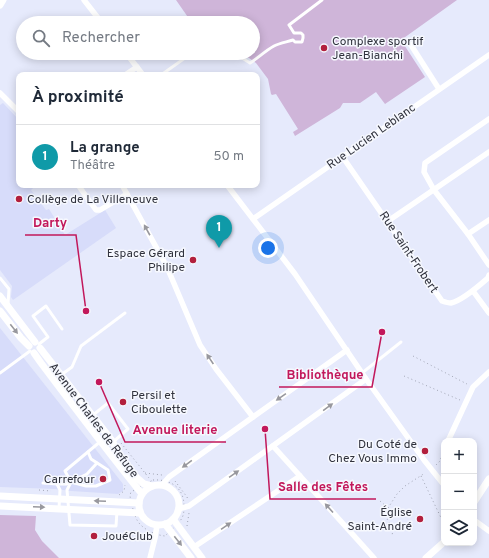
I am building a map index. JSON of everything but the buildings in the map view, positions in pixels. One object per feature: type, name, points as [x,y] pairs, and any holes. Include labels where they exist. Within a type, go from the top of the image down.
[{"type":"street","points":[[0,5],[3,0]]},
{"type":"street","points":[[84,0],[97,16]]},
{"type":"street","points":[[411,45],[439,89]]},
{"type":"street","name":"Rue Lucien Leblanc","points":[[252,219],[489,55]]},
{"type":"street","points":[[132,60],[141,72]]},
{"type":"street","points":[[130,72],[137,67]]},
{"type":"street","points":[[0,93],[16,109]]},
{"type":"street","points":[[489,119],[425,164],[424,172],[434,190],[468,234],[489,265]]},
{"type":"street","points":[[388,221],[489,152]]},
{"type":"street","name":"Rue Saint-Frobert","points":[[342,156],[442,301],[453,303],[474,291],[488,278],[489,275]]},
{"type":"street","points":[[80,188],[96,210],[100,210],[127,194]]},
{"type":"street","points":[[124,188],[167,267],[200,345],[252,417]]},
{"type":"street","points":[[229,188],[295,274],[366,379],[441,481]]},
{"type":"street","points":[[468,234],[489,220]]},
{"type":"street","points":[[474,291],[489,313]]},
{"type":"street","name":"Avenue Charles de Refuge","points":[[0,296],[8,306],[34,348],[40,363],[123,471],[145,487]]},
{"type":"street","name":"Avenue Charles de Refuge","points":[[0,311],[21,338],[34,348],[61,375],[113,442],[118,454],[145,487]]},
{"type":"street","points":[[137,512],[135,502],[145,487],[164,483],[169,477],[347,350]]},
{"type":"street","points":[[449,438],[473,387],[489,372]]},
{"type":"street","points":[[202,558],[175,521],[176,514],[181,508],[189,506],[366,379]]},
{"type":"street","points":[[273,446],[374,558]]},
{"type":"street","points":[[194,547],[300,476]]},
{"type":"street","points":[[477,497],[489,479]]},
{"type":"street","points":[[164,483],[177,496],[181,508]]},
{"type":"street","points":[[0,496],[135,502]]},
{"type":"street","points":[[0,506],[137,512],[152,524],[175,521]]},
{"type":"street","points":[[477,522],[489,531]]},
{"type":"street","points":[[161,524],[170,531],[191,558]]},
{"type":"street","points":[[150,558],[156,534],[161,524]]},
{"type":"street","points":[[426,558],[441,545]]},
{"type":"lane","points":[[293,40],[292,36],[294,33],[289,25],[322,0]]},
{"type":"lane","points":[[260,56],[282,43],[293,40],[295,42],[302,42],[303,35],[301,33],[294,33]]},
{"type":"lane","points":[[165,72],[182,60]]},
{"type":"lane","points":[[245,60],[250,63],[254,60]]},
{"type":"lane","points":[[0,278],[9,289],[8,306]]},
{"type":"lane","points":[[0,373],[48,338],[33,316],[46,306],[62,329]]},
{"type":"lane","points":[[61,375],[72,367],[81,346],[125,313]]},
{"type":"lane","points":[[362,373],[401,342]]},
{"type":"lane","points":[[92,416],[108,403],[128,429],[113,442]]},
{"type":"lane","points":[[88,452],[91,459],[108,470],[110,480],[96,486],[86,486],[71,482],[65,471],[101,441],[107,434]]},
{"type":"lane","points":[[43,483],[66,484],[87,474],[97,463]]},
{"type":"lane","points":[[71,482],[67,490],[70,525],[116,526],[117,511]]},
{"type":"lane","points":[[57,484],[60,490],[59,508]]},
{"type":"path","points":[[413,356],[473,387]]},
{"type":"path","points":[[404,376],[466,403]]},
{"type":"path","points":[[388,508],[397,494],[405,486],[432,470],[441,458]]},
{"type":"path","points":[[145,473],[145,487]]},
{"type":"path","points":[[421,476],[441,518]]},
{"type":"path","points":[[164,483],[179,489],[182,495],[181,508],[184,512],[182,518],[175,521],[170,531],[165,536],[156,534],[146,529],[138,521],[135,502],[130,496],[131,492],[164,483]]},
{"type":"path","points":[[119,496],[124,491],[126,484]]},
{"type":"path","points":[[380,501],[388,508],[391,516],[386,519],[393,529],[392,536]]},
{"type":"shaded area","points":[[176,0],[457,0],[401,40],[425,77],[385,104],[376,92],[360,103],[343,103],[340,108],[295,136],[293,132],[298,129],[276,94],[271,94],[268,79],[256,63],[252,60],[260,60],[260,16],[187,16]]},
{"type":"shaded area","name":"Collège de La Villeneuve","points":[[3,103],[16,117],[16,188],[33,188],[31,190],[46,210],[49,209],[65,235],[105,210],[116,228],[13,300],[11,297],[12,286],[0,270],[0,105]]},
{"type":"shaded area","points":[[0,328],[123,484],[123,491],[118,494],[55,489],[0,487]]},
{"type":"shaded area","points":[[0,515],[36,516],[35,530],[42,541],[59,558],[0,558]]},
{"type":"place","name":"Complexe sportif Jean-Bianchi","points":[[324,48]]},
{"type":"place","name":"Collège de La Villeneuve","points":[[19,199]]},
{"type":"place","name":"La grange","points":[[219,248]]},
{"type":"place","name":"Espace Gérard Philipe","points":[[193,260]]},
{"type":"place","name":"Darty","points":[[86,311]]},
{"type":"place","name":"Bibliothèque","points":[[382,332]]},
{"type":"place","name":"Avenue literie","points":[[99,382]]},
{"type":"place","name":"Persil et Ciboulette","points":[[123,402]]},
{"type":"place","name":"Salle des Fêtes","points":[[265,429]]},
{"type":"place","name":"Du Coté de Chez Vous Immo","points":[[425,451]]},
{"type":"place","name":"Carrefour","points":[[103,479]]},
{"type":"place","name":"Église Saint-André","points":[[420,519]]},
{"type":"place","name":"JouéClub","points":[[94,536]]}]
